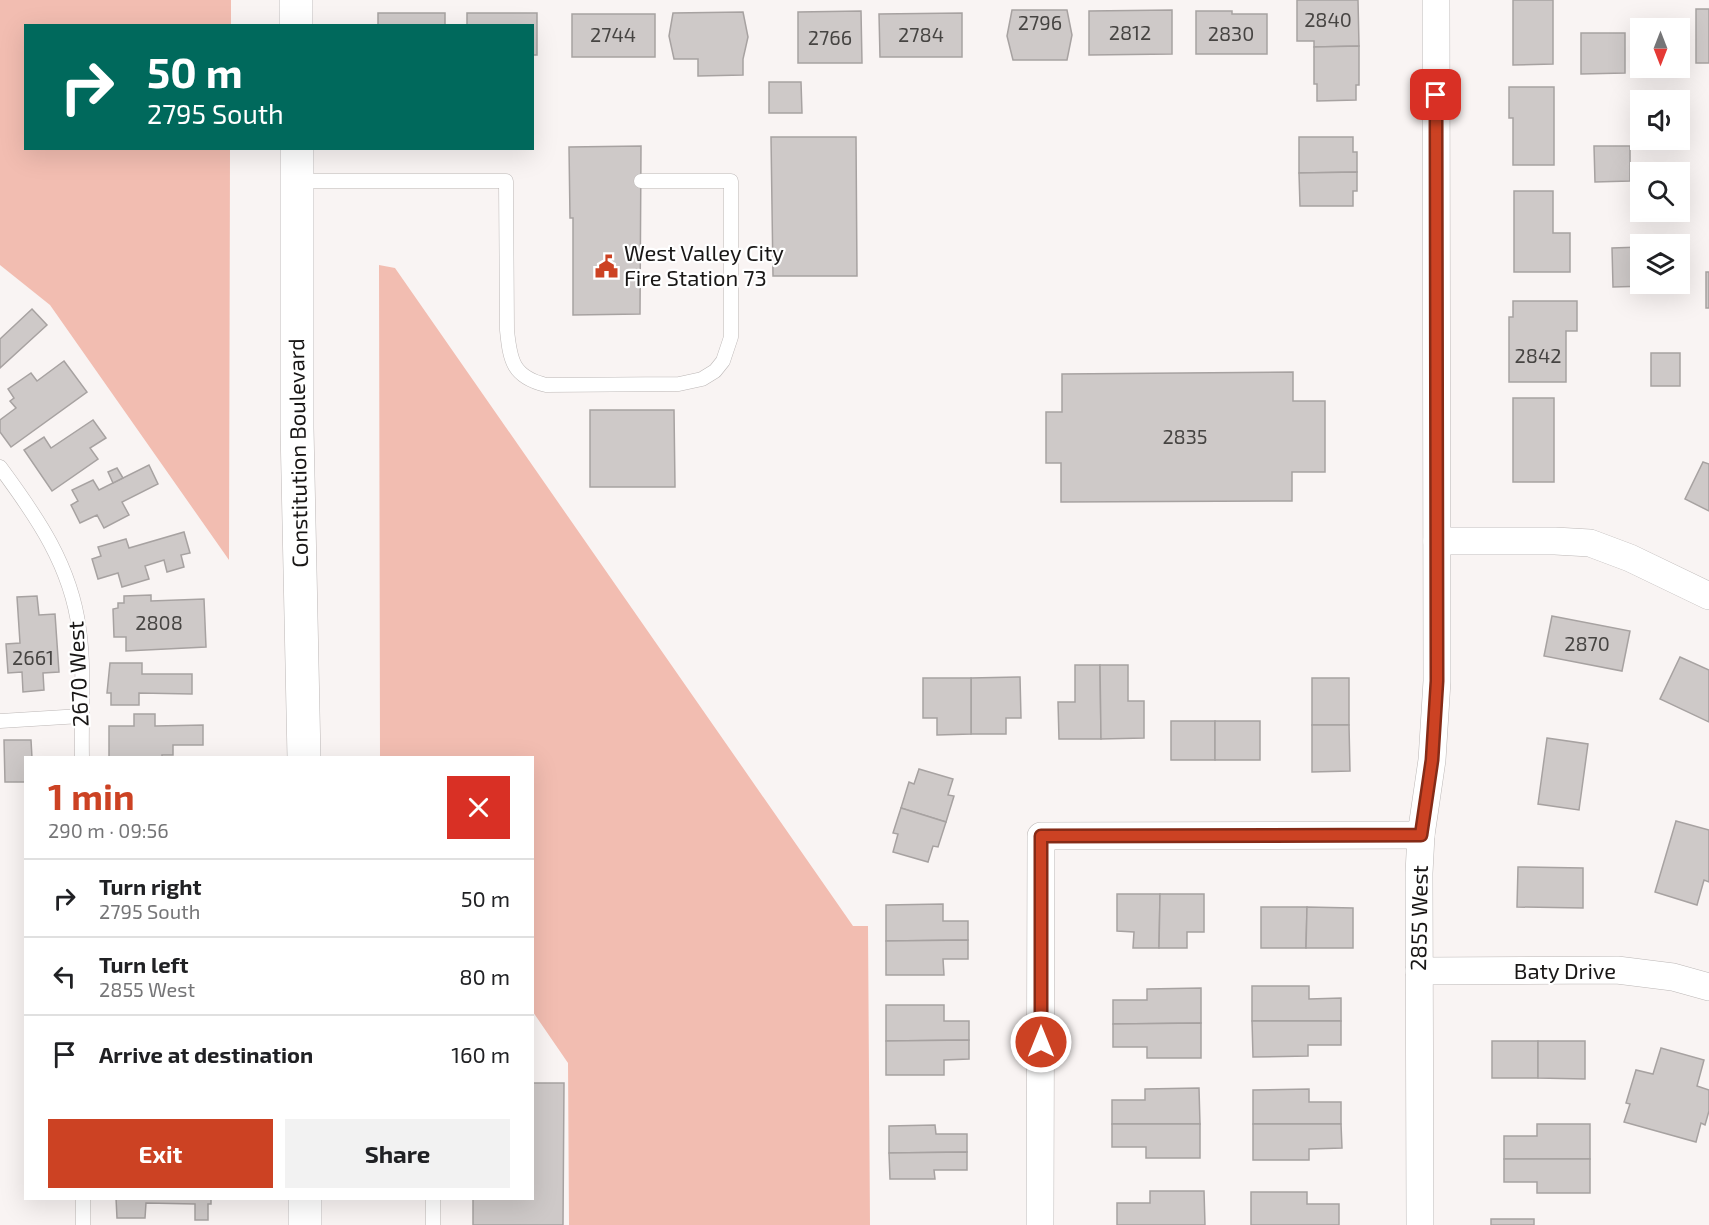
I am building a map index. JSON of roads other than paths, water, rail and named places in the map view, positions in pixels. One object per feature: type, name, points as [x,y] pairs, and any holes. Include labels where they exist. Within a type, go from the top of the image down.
[{"type":"street","points":[[296,0],[296,24]]},
{"type":"street","name":"2855 West","points":[[1420,1225],[1419,873],[1421,835],[1432,760],[1435,720],[1436,0]]},
{"type":"street","name":"Constitution Boulevard","points":[[297,150],[297,428],[304,756]]},
{"type":"street","points":[[1437,541],[1590,543],[1630,558],[1709,596]]},
{"type":"street","points":[[1040,1225],[1041,836],[1421,835]]},
{"type":"street","name":"Baty Drive","points":[[1419,971],[1617,970],[1673,977],[1709,987]]},
{"type":"street","points":[[305,1200],[305,1225]]},
{"type":"lane","points":[[297,181],[506,181],[507,330],[509,348],[516,370],[534,382],[546,385],[691,383],[715,371],[723,362],[731,337],[731,181],[642,181]]},
{"type":"lane","name":"2670 West","points":[[0,467],[47,534],[67,580],[79,629],[81,756]]},
{"type":"lane","points":[[0,721],[81,716]]},
{"type":"lane","points":[[83,1200],[83,1225]]},
{"type":"lane","points":[[433,1200],[433,1225]]},
{"type":"place","name":"West Valley City Fire Station 73","points":[[606,266]]}]
